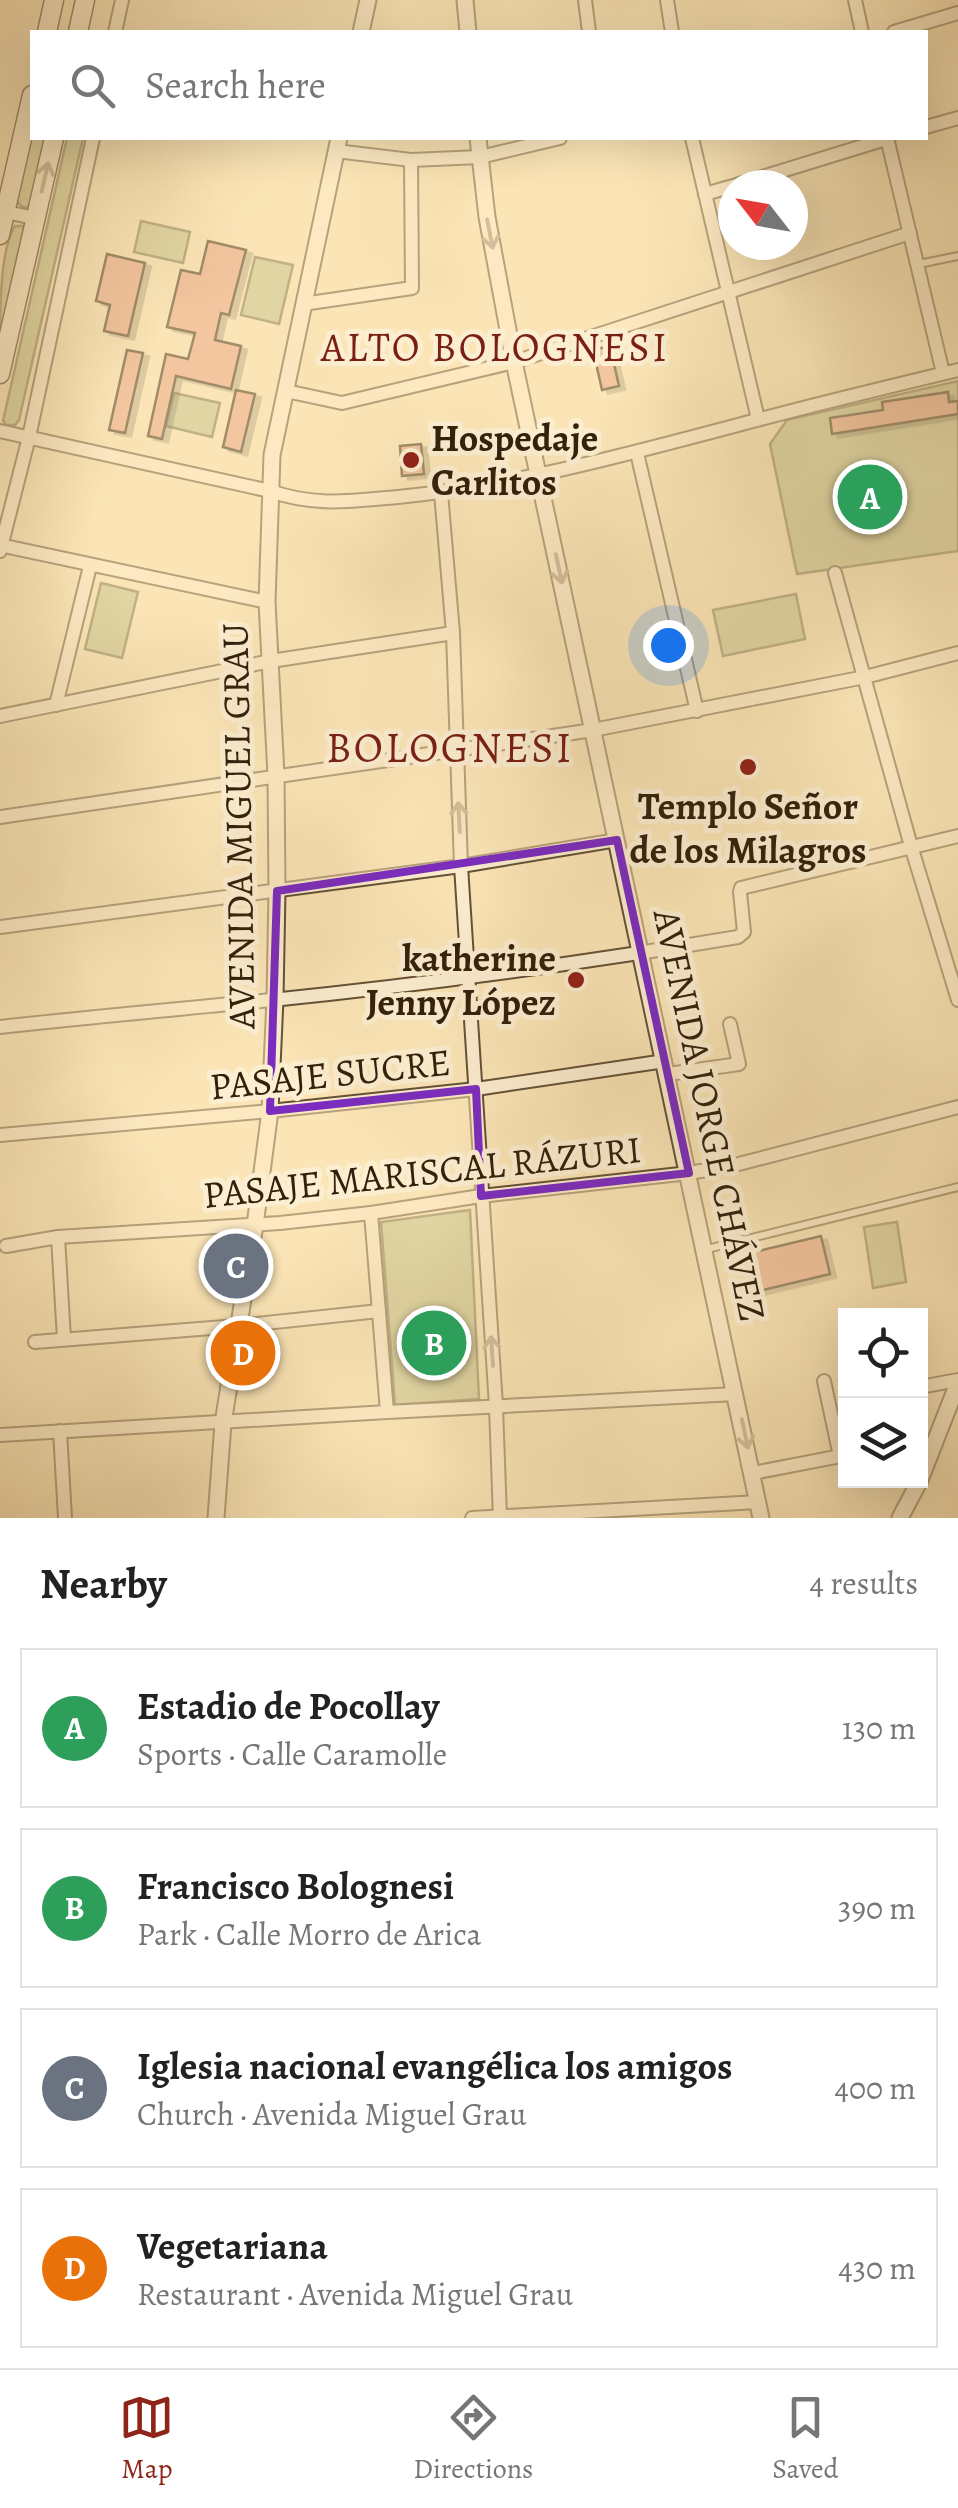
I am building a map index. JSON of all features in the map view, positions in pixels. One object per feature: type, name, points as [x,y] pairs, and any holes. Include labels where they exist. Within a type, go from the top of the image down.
[{"type":"main road","points":[[47,30],[54,0]]},
{"type":"main road","points":[[78,30],[85,0]]},
{"type":"main road","points":[[0,235],[30,103]]},
{"type":"main road","points":[[0,374],[54,140]]},
{"type":"street","points":[[115,30],[122,0]]},
{"type":"street","points":[[361,30],[368,0]]},
{"type":"street","points":[[465,0],[468,30]]},
{"type":"street","points":[[585,0],[589,30]]},
{"type":"street","points":[[666,0],[672,30]]},
{"type":"street","points":[[855,0],[862,30]]},
{"type":"street","points":[[901,30],[958,13]]},
{"type":"street","points":[[928,126],[958,118]]},
{"type":"street","points":[[93,140],[29,437],[0,547],[268,602]]},
{"type":"street","name":"AVENIDA JORGE CHÁVEZ","points":[[478,140],[487,218],[514,362],[760,1510]]},
{"type":"street","points":[[338,144],[411,160],[480,157],[552,140]]},
{"type":"street","points":[[692,140],[758,420]]},
{"type":"street","points":[[783,170],[881,140]]},
{"type":"street","points":[[888,140],[943,374]]},
{"type":"street","name":"AVENIDA MIGUEL GRAU","points":[[216,1518],[222,1423],[270,1111],[278,891],[268,602],[272,455],[338,144]]},
{"type":"street","points":[[302,304],[412,288],[411,160]]},
{"type":"street","points":[[705,194],[718,190]]},
{"type":"street","points":[[3,211],[35,218]]},
{"type":"street","points":[[286,390],[342,403],[514,362],[910,234]]},
{"type":"street","points":[[0,431],[270,491],[294,500],[330,504],[441,492],[637,453],[958,370]]},
{"type":"street","points":[[637,453],[697,711]]},
{"type":"street","points":[[441,492],[500,1517]]},
{"type":"street","points":[[56,705],[90,566]]},
{"type":"street","points":[[835,572],[958,1000]]},
{"type":"street","points":[[0,716],[271,661],[452,633]]},
{"type":"street","points":[[0,817],[594,730],[865,676],[956,653],[958,669]]},
{"type":"street","points":[[0,1027],[469,976],[738,937],[745,926],[740,892],[745,886],[958,836]]},
{"type":"street","points":[[0,927],[461,866],[617,840]]},
{"type":"street","name":"PASAJE SUCRE","points":[[0,1135],[739,1064],[730,1024]]},
{"type":"street","name":"PASAJE MARISCAL RÁZURI","points":[[6,1246],[58,1237],[371,1214],[481,1196],[731,1166],[958,1107]]},
{"type":"street","points":[[371,1214],[387,1412]]},
{"type":"street","points":[[58,1237],[64,1339]]},
{"type":"street","points":[[35,1342],[379,1311]]},
{"type":"street","points":[[824,1381],[838,1436]]},
{"type":"street","points":[[928,1386],[958,1381]]},
{"type":"street","points":[[929,1441],[958,1381]]},
{"type":"street","points":[[0,1435],[736,1394]]},
{"type":"street","points":[[830,1404],[838,1402]]},
{"type":"street","points":[[60,1432],[65,1518]]},
{"type":"street","points":[[753,1474],[838,1457]]},
{"type":"street","points":[[899,1518],[916,1488]]},
{"type":"street","points":[[472,1518],[760,1510]]},
{"type":"lane","points":[[918,264],[958,256]]},
{"type":"lane","points":[[705,1250],[958,1187]]},
{"type":"highlighted area","points":[[617,840],[689,1173],[481,1196],[476,1089],[270,1111],[277,891]]},
{"type":"green space","points":[[30,138],[46,140],[31,204],[26,208],[16,200]]},
{"type":"green space","points":[[67,140],[83,140],[19,420],[15,425],[3,421]]},
{"type":"green space","points":[[141,221],[190,232],[183,263],[134,252]]},
{"type":"green space","points":[[15,226],[23,226],[25,235],[0,342],[4,264]]},
{"type":"green space","points":[[255,257],[293,265],[279,324],[241,315]]},
{"type":"green space","points":[[958,381],[958,551],[797,574],[770,444],[787,420]]},
{"type":"green space","points":[[174,393],[220,403],[212,437],[166,426]]},
{"type":"green space","points":[[101,583],[138,592],[122,658],[85,649]]},
{"type":"green space","points":[[796,594],[805,639],[723,656],[713,610]]},
{"type":"green space","points":[[470,1210],[479,1399],[395,1405],[381,1222]]},
{"type":"green space","points":[[897,1222],[906,1282],[873,1288],[864,1227]]},
{"type":"building","points":[[208,241],[246,250],[229,315],[221,313],[215,340],[241,346],[231,389],[176,376],[162,439],[148,436],[166,354],[188,359],[195,333],[167,327],[181,270],[200,274]]},
{"type":"building","points":[[107,254],[145,263],[128,336],[104,331],[110,305],[96,301]]},
{"type":"building","points":[[610,346],[619,386],[602,390],[593,350]]},
{"type":"building","points":[[127,350],[143,353],[125,433],[109,430]]},
{"type":"building","points":[[236,390],[255,394],[241,452],[223,447]]},
{"type":"building","points":[[948,392],[949,402],[958,401],[958,414],[832,434],[830,418],[883,410],[882,402]]},
{"type":"building","points":[[421,444],[424,474],[402,476],[400,446]]},
{"type":"building","points":[[821,1236],[830,1274],[759,1291],[750,1253]]},
{"type":"place","name":"Hospedaje Carlitos","points":[[411,460]]},
{"type":"place","name":"Estadio de Pocollay","points":[[870,497]]},
{"type":"place","name":"Templo Señor de los Milagros","points":[[748,767]]},
{"type":"place","name":"katherine Jenny López","points":[[576,980]]},
{"type":"place","name":"Iglesia nacional evangélica los amigos","points":[[236,1266]]},
{"type":"place","name":"Francisco Bolognesi","points":[[434,1343]]},
{"type":"place","name":"Vegetariana","points":[[243,1353]]},
{"type":"district","name":"ALTO BOLOGNESI","points":[[495,347]]},
{"type":"district","name":"BOLOGNESI","points":[[450,747]]}]
